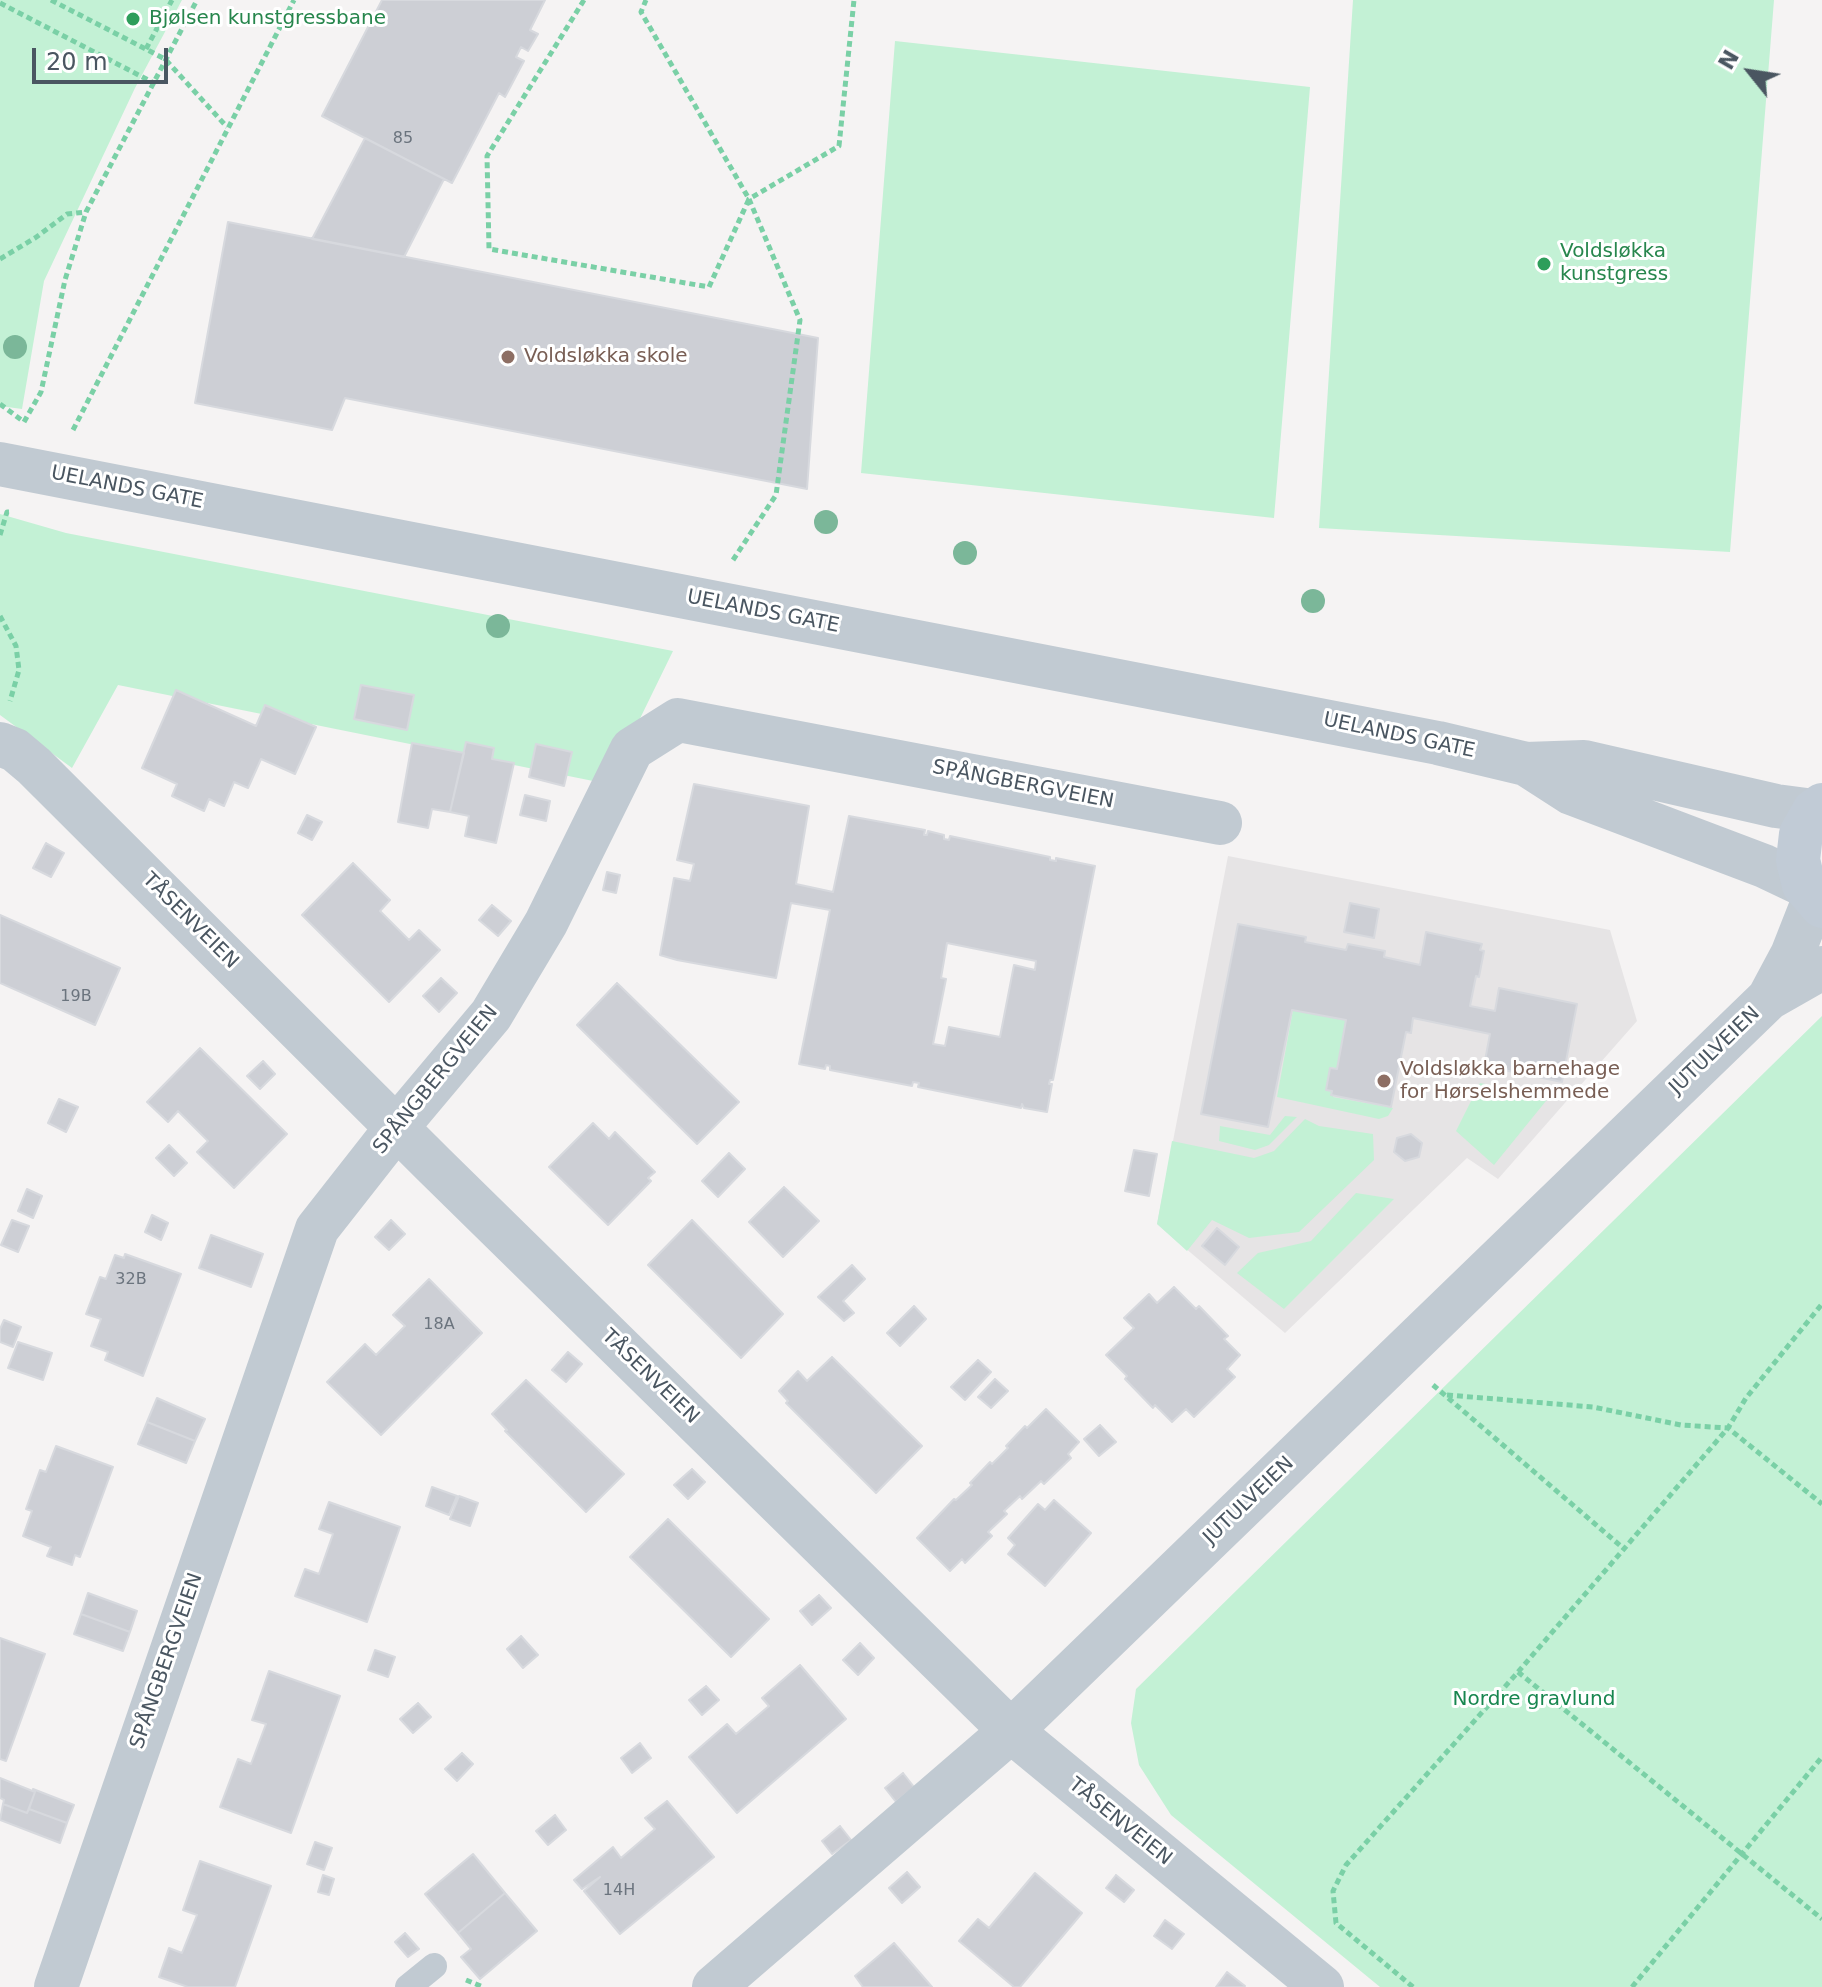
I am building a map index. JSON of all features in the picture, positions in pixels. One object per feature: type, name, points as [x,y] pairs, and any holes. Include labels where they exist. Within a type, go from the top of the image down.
[{"type":"main road","name":"UELANDS GATE","points":[[1813,897],[1798,860],[1801,834],[1818,808]]},
{"type":"street","name":"UELANDS GATE","points":[[0,464],[1423,740],[1526,764],[1584,762],[1776,806],[1818,808]]},
{"type":"street","name":"SPÅNGBERGVEIEN","points":[[56,1987],[317,1229],[491,1015],[546,923],[632,749],[678,720],[1220,823]]},
{"type":"street","name":"TÅSENVEIEN","points":[[5,724],[15,750],[1011,1731],[1322,1987]]},
{"type":"street","name":"UELANDS GATE","points":[[1526,764],[1571,793],[1764,866],[1813,897]]},
{"type":"street","name":"JUTULVEIEN","points":[[1769,998],[1792,955],[1813,897]]},
{"type":"street","name":"JUTULVEIEN","points":[[714,1987],[1011,1731],[1769,998],[1822,968]]},
{"type":"lane","points":[[408,1987],[434,1966]]},
{"type":"path","points":[[51,0],[165,59],[227,127]]},
{"type":"path","points":[[146,49],[172,0]]},
{"type":"path","points":[[0,404],[24,422],[41,392],[65,280],[86,212],[197,0]]},
{"type":"path","points":[[73,430],[294,0]]},
{"type":"path","points":[[584,0],[487,156],[489,249],[709,287],[749,199],[839,146],[854,0]]},
{"type":"path","points":[[646,0],[641,12],[749,199],[800,320],[776,495],[733,560]]},
{"type":"path","points":[[0,3],[154,83]]},
{"type":"path","points":[[0,259],[67,214],[86,212]]},
{"type":"path","points":[[0,535],[7,512]]},
{"type":"path","points":[[0,616],[16,646],[19,670],[5,724]]},
{"type":"path","points":[[1413,1987],[1336,1923],[1333,1891],[1346,1865],[1518,1672],[1728,1428],[1746,1398],[1822,1304]]},
{"type":"path","points":[[1432,1384],[1623,1548]]},
{"type":"path","points":[[1447,1395],[1593,1407],[1681,1425],[1728,1428],[1822,1504]]},
{"type":"path","points":[[1518,1672],[1822,1919]]},
{"type":"path","points":[[1632,1987],[1822,1757]]},
{"type":"shaded area","name":"Voldsløkka barnehage for Hørselshemmede","points":[[1228,856],[1610,930],[1637,1021],[1498,1179],[1467,1158],[1285,1333],[1157,1224]]},
{"type":"green space","points":[[0,0],[182,0],[135,88],[44,281],[22,409],[0,406]]},
{"type":"green space","name":"Voldsløkka kunstgress","points":[[1353,0],[1774,0],[1730,552],[1319,528]]},
{"type":"green space","points":[[895,41],[1310,87],[1274,518],[861,473]]},
{"type":"green space","points":[[0,514],[66,533],[673,651],[608,784],[118,685],[72,768],[0,715]]},
{"type":"green space","points":[[1293,1010],[1348,1021],[1339,1069],[1331,1067],[1327,1089],[1334,1092],[1333,1097],[1393,1108],[1388,1116],[1379,1119],[1277,1097]]},
{"type":"green space","name":"Nordre gravlund","points":[[1822,1016],[1822,1987],[1380,1987],[1171,1815],[1139,1765],[1131,1723],[1136,1689]]},
{"type":"green space","points":[[1480,1083],[1550,1096],[1494,1165],[1456,1131]]},
{"type":"green space","points":[[1285,1116],[1297,1117],[1269,1145],[1255,1150],[1219,1141],[1220,1126],[1270,1135]]},
{"type":"green space","points":[[1305,1119],[1319,1126],[1373,1134],[1374,1160],[1299,1232],[1249,1238],[1212,1220],[1187,1251],[1157,1224],[1172,1141],[1254,1158],[1274,1151]]},
{"type":"green space","points":[[1356,1193],[1394,1199],[1284,1309],[1237,1273],[1258,1253],[1311,1241]]},
{"type":"building","points":[[382,0],[545,0],[530,30],[538,34],[528,51],[521,47],[516,57],[524,61],[505,97],[499,93],[452,183],[322,116]]},
{"type":"building","points":[[365,138],[444,179],[404,257],[312,239]]},
{"type":"building","points":[[228,222],[818,338],[807,489],[345,398],[332,430],[195,403]]},
{"type":"building","points":[[361,685],[414,695],[407,730],[354,719]]},
{"type":"building","points":[[176,690],[256,726],[265,705],[316,727],[295,774],[261,759],[248,788],[234,782],[224,806],[209,799],[204,811],[172,796],[177,784],[142,768]]},
{"type":"building","points":[[466,742],[494,748],[492,759],[514,763],[496,843],[465,836],[469,816],[450,812]]},
{"type":"building","points":[[412,743],[464,753],[450,812],[432,809],[428,828],[398,822]]},
{"type":"building","points":[[536,744],[572,752],[564,786],[529,777]]},
{"type":"building","points":[[694,784],[809,806],[796,884],[833,892],[849,816],[925,830],[924,835],[928,831],[944,835],[944,839],[949,840],[950,836],[1050,857],[1050,860],[1056,861],[1056,858],[1095,866],[1053,1080],[1049,1084],[1052,1084],[1047,1112],[1024,1108],[1022,1104],[1021,1108],[918,1087],[919,1083],[913,1082],[912,1086],[830,1070],[830,1066],[826,1065],[825,1069],[799,1064],[830,910],[791,903],[776,978],[660,955],[674,878],[690,881],[694,864],[677,860]],"holes":[[[947,943],[1036,961],[1035,970],[1014,965],[1000,1037],[949,1027],[945,1046],[933,1044],[946,979],[941,978]]]},
{"type":"building","points":[[525,795],[550,801],[546,821],[520,815]]},
{"type":"building","points":[[307,815],[322,822],[312,840],[298,833]]},
{"type":"building","points":[[46,843],[64,853],[51,877],[33,868]]},
{"type":"building","points":[[353,863],[390,900],[380,911],[409,940],[419,930],[440,950],[389,1002],[302,915]]},
{"type":"building","points":[[607,872],[620,875],[616,893],[603,890]]},
{"type":"building","points":[[1350,903],[1379,909],[1374,938],[1344,932]]},
{"type":"building","points":[[492,905],[511,921],[498,936],[479,920]]},
{"type":"building","points":[[0,915],[120,968],[95,1025],[0,983]]},
{"type":"building","points":[[1238,924],[1306,937],[1305,942],[1346,950],[1348,944],[1385,951],[1384,957],[1420,965],[1426,932],[1482,944],[1480,950],[1484,951],[1479,977],[1476,976],[1470,1006],[1495,1011],[1499,988],[1577,1004],[1562,1082],[1484,1066],[1490,1034],[1413,1018],[1411,1033],[1406,1032],[1391,1107],[1331,1095],[1332,1091],[1326,1090],[1330,1068],[1337,1069],[1346,1020],[1292,1010],[1268,1127],[1201,1114]]},
{"type":"building","points":[[441,978],[457,993],[439,1012],[423,996]]},
{"type":"building","points":[[617,983],[739,1102],[697,1144],[577,1025]]},
{"type":"building","points":[[200,1048],[287,1134],[234,1188],[197,1152],[208,1141],[178,1111],[168,1122],[147,1102]]},
{"type":"building","points":[[263,1061],[275,1074],[260,1089],[247,1076]]},
{"type":"building","points":[[59,1099],[78,1107],[66,1132],[48,1123]]},
{"type":"building","points":[[593,1123],[609,1139],[615,1132],[655,1172],[648,1178],[651,1181],[608,1225],[549,1167]]},
{"type":"building","points":[[1411,1134],[1422,1143],[1419,1157],[1405,1161],[1394,1152],[1397,1138]]},
{"type":"building","points":[[169,1145],[187,1163],[174,1176],[156,1158]]},
{"type":"building","points":[[1134,1150],[1157,1154],[1149,1196],[1125,1191]]},
{"type":"building","points":[[729,1153],[745,1169],[718,1197],[702,1181]]},
{"type":"building","points":[[784,1187],[819,1221],[783,1257],[749,1222]]},
{"type":"building","points":[[27,1189],[42,1196],[33,1218],[18,1211]]},
{"type":"building","points":[[152,1215],[168,1223],[161,1240],[145,1232]]},
{"type":"building","points":[[12,1220],[29,1226],[18,1252],[1,1245]]},
{"type":"building","points":[[391,1220],[405,1234],[389,1250],[375,1237]]},
{"type":"building","points":[[692,1220],[783,1314],[741,1358],[648,1265]]},
{"type":"building","points":[[1217,1228],[1239,1247],[1225,1265],[1202,1246]]},
{"type":"building","points":[[211,1235],[263,1254],[251,1287],[199,1268]]},
{"type":"building","points":[[125,1254],[181,1274],[143,1376],[105,1360],[108,1352],[91,1346],[101,1319],[86,1314],[100,1277],[106,1279],[115,1255],[124,1258]]},
{"type":"building","points":[[852,1265],[865,1279],[843,1301],[854,1313],[844,1321],[818,1297]]},
{"type":"building","points":[[429,1279],[482,1333],[381,1435],[327,1382],[365,1344],[376,1355],[405,1326],[393,1315]]},
{"type":"building","points":[[1174,1287],[1196,1309],[1199,1306],[1228,1336],[1224,1339],[1240,1355],[1227,1369],[1235,1377],[1194,1417],[1186,1409],[1172,1422],[1155,1405],[1153,1408],[1106,1355],[1134,1328],[1124,1318],[1149,1294],[1157,1303]]},
{"type":"building","points":[[914,1306],[926,1319],[900,1346],[887,1333]]},
{"type":"building","points":[[4,1320],[21,1327],[13,1347],[0,1342]]},
{"type":"building","points":[[18,1342],[52,1353],[43,1380],[8,1368]]},
{"type":"building","points":[[568,1352],[582,1364],[566,1382],[552,1370]]},
{"type":"building","points":[[832,1357],[922,1446],[876,1493],[786,1403],[788,1401],[779,1391],[798,1371],[807,1381]]},
{"type":"building","points":[[978,1360],[991,1372],[965,1400],[951,1387]]},
{"type":"building","points":[[995,1379],[1008,1391],[991,1408],[978,1397]]},
{"type":"building","points":[[526,1380],[624,1474],[586,1512],[492,1414]]},
{"type":"building","points":[[157,1398],[205,1419],[195,1441],[147,1422]]},
{"type":"building","points":[[1046,1409],[1079,1442],[1068,1454],[1071,1458],[1044,1484],[1041,1481],[1022,1499],[1020,1496],[988,1532],[992,1536],[965,1563],[962,1559],[950,1571],[917,1538],[954,1499],[972,1485],[970,1483],[990,1462],[992,1464],[1008,1448],[1006,1446],[1025,1426],[1027,1428]]},
{"type":"building","points":[[147,1422],[195,1441],[186,1463],[138,1444]]},
{"type":"building","points":[[1100,1425],[1116,1442],[1099,1456],[1084,1439]]},
{"type":"building","points":[[56,1446],[113,1467],[80,1557],[75,1555],[72,1565],[47,1556],[51,1547],[23,1536],[32,1511],[26,1509],[40,1470],[46,1472]]},
{"type":"building","points":[[692,1469],[705,1482],[688,1499],[674,1485]]},
{"type":"building","points":[[432,1487],[457,1496],[449,1515],[426,1506]]},
{"type":"building","points":[[459,1496],[478,1503],[470,1526],[450,1519]]},
{"type":"building","points":[[1054,1500],[1091,1533],[1045,1586],[1008,1554],[1015,1545],[1008,1538],[1038,1504],[1045,1510]]},
{"type":"building","points":[[329,1502],[400,1527],[367,1622],[295,1596],[305,1569],[319,1574],[333,1534],[319,1529]]},
{"type":"building","points":[[668,1519],[769,1619],[731,1657],[630,1557]]},
{"type":"building","points":[[88,1593],[137,1611],[130,1632],[81,1614]]},
{"type":"building","points":[[819,1595],[831,1608],[812,1625],[800,1611]]},
{"type":"building","points":[[81,1614],[130,1632],[123,1651],[74,1634]]},
{"type":"building","points":[[521,1636],[538,1655],[523,1668],[507,1649]]},
{"type":"building","points":[[0,1638],[45,1654],[6,1761],[0,1759]]},
{"type":"building","points":[[860,1643],[874,1658],[858,1675],[843,1660]]},
{"type":"building","points":[[375,1650],[395,1657],[388,1677],[368,1670]]},
{"type":"building","points":[[800,1665],[846,1719],[737,1813],[689,1757],[727,1724],[736,1734],[769,1706],[762,1698]]},
{"type":"building","points":[[269,1671],[340,1696],[291,1833],[220,1807],[238,1759],[251,1764],[266,1724],[252,1720]]},
{"type":"building","points":[[706,1686],[719,1700],[702,1715],[689,1700]]},
{"type":"building","points":[[418,1703],[431,1717],[413,1733],[400,1719]]},
{"type":"building","points":[[640,1743],[651,1758],[632,1773],[621,1758]]},
{"type":"building","points":[[462,1753],[473,1764],[457,1781],[445,1769]]},
{"type":"building","points":[[903,1773],[914,1787],[896,1802],[885,1788]]},
{"type":"building","points":[[0,1778],[35,1792],[27,1813],[3,1804]]},
{"type":"building","points":[[33,1789],[74,1805],[67,1823],[29,1809],[35,1792]]},
{"type":"building","points":[[667,1801],[714,1857],[620,1934],[584,1891],[600,1877],[582,1889],[574,1880],[613,1847],[621,1858],[655,1829],[645,1818]]},
{"type":"building","points":[[3,1804],[27,1813],[29,1809],[67,1823],[60,1843],[0,1820]]},
{"type":"building","points":[[555,1815],[566,1830],[548,1845],[536,1831]]},
{"type":"building","points":[[840,1826],[851,1840],[832,1854],[822,1841]]},
{"type":"building","points":[[315,1842],[332,1848],[324,1870],[307,1864]]},
{"type":"building","points":[[473,1854],[505,1893],[458,1933],[425,1894]]},
{"type":"building","points":[[200,1861],[271,1886],[235,1987],[188,1987],[159,1977],[169,1948],[182,1953],[197,1915],[183,1910]]},
{"type":"building","points":[[907,1872],[920,1887],[902,1903],[889,1888]]},
{"type":"building","points":[[1035,1873],[1082,1913],[1020,1987],[1014,1987],[959,1941],[978,1919],[989,1928]]},
{"type":"building","points":[[323,1875],[334,1879],[329,1895],[318,1892]]},
{"type":"building","points":[[1116,1875],[1134,1890],[1124,1902],[1106,1888]]},
{"type":"building","points":[[505,1893],[537,1931],[480,1979],[461,1957],[471,1949],[458,1933]]},
{"type":"building","points":[[1165,1920],[1184,1934],[1172,1949],[1154,1936]]},
{"type":"building","points":[[405,1933],[419,1949],[408,1957],[395,1942]]},
{"type":"building","points":[[894,1943],[932,1987],[863,1987],[855,1976]]},
{"type":"building","points":[[1227,1972],[1245,1986],[1216,1987]]},
{"type":"place","name":"Bjølsen kunstgressbane","points":[[133,19]]},
{"type":"place","name":"Voldsløkka kunstgress","points":[[1544,264]]},
{"type":"place","name":"Voldsløkka skole","points":[[508,357]]},
{"type":"place","name":"Voldsløkka barnehage for Hørselshemmede","points":[[1384,1081]]}]
